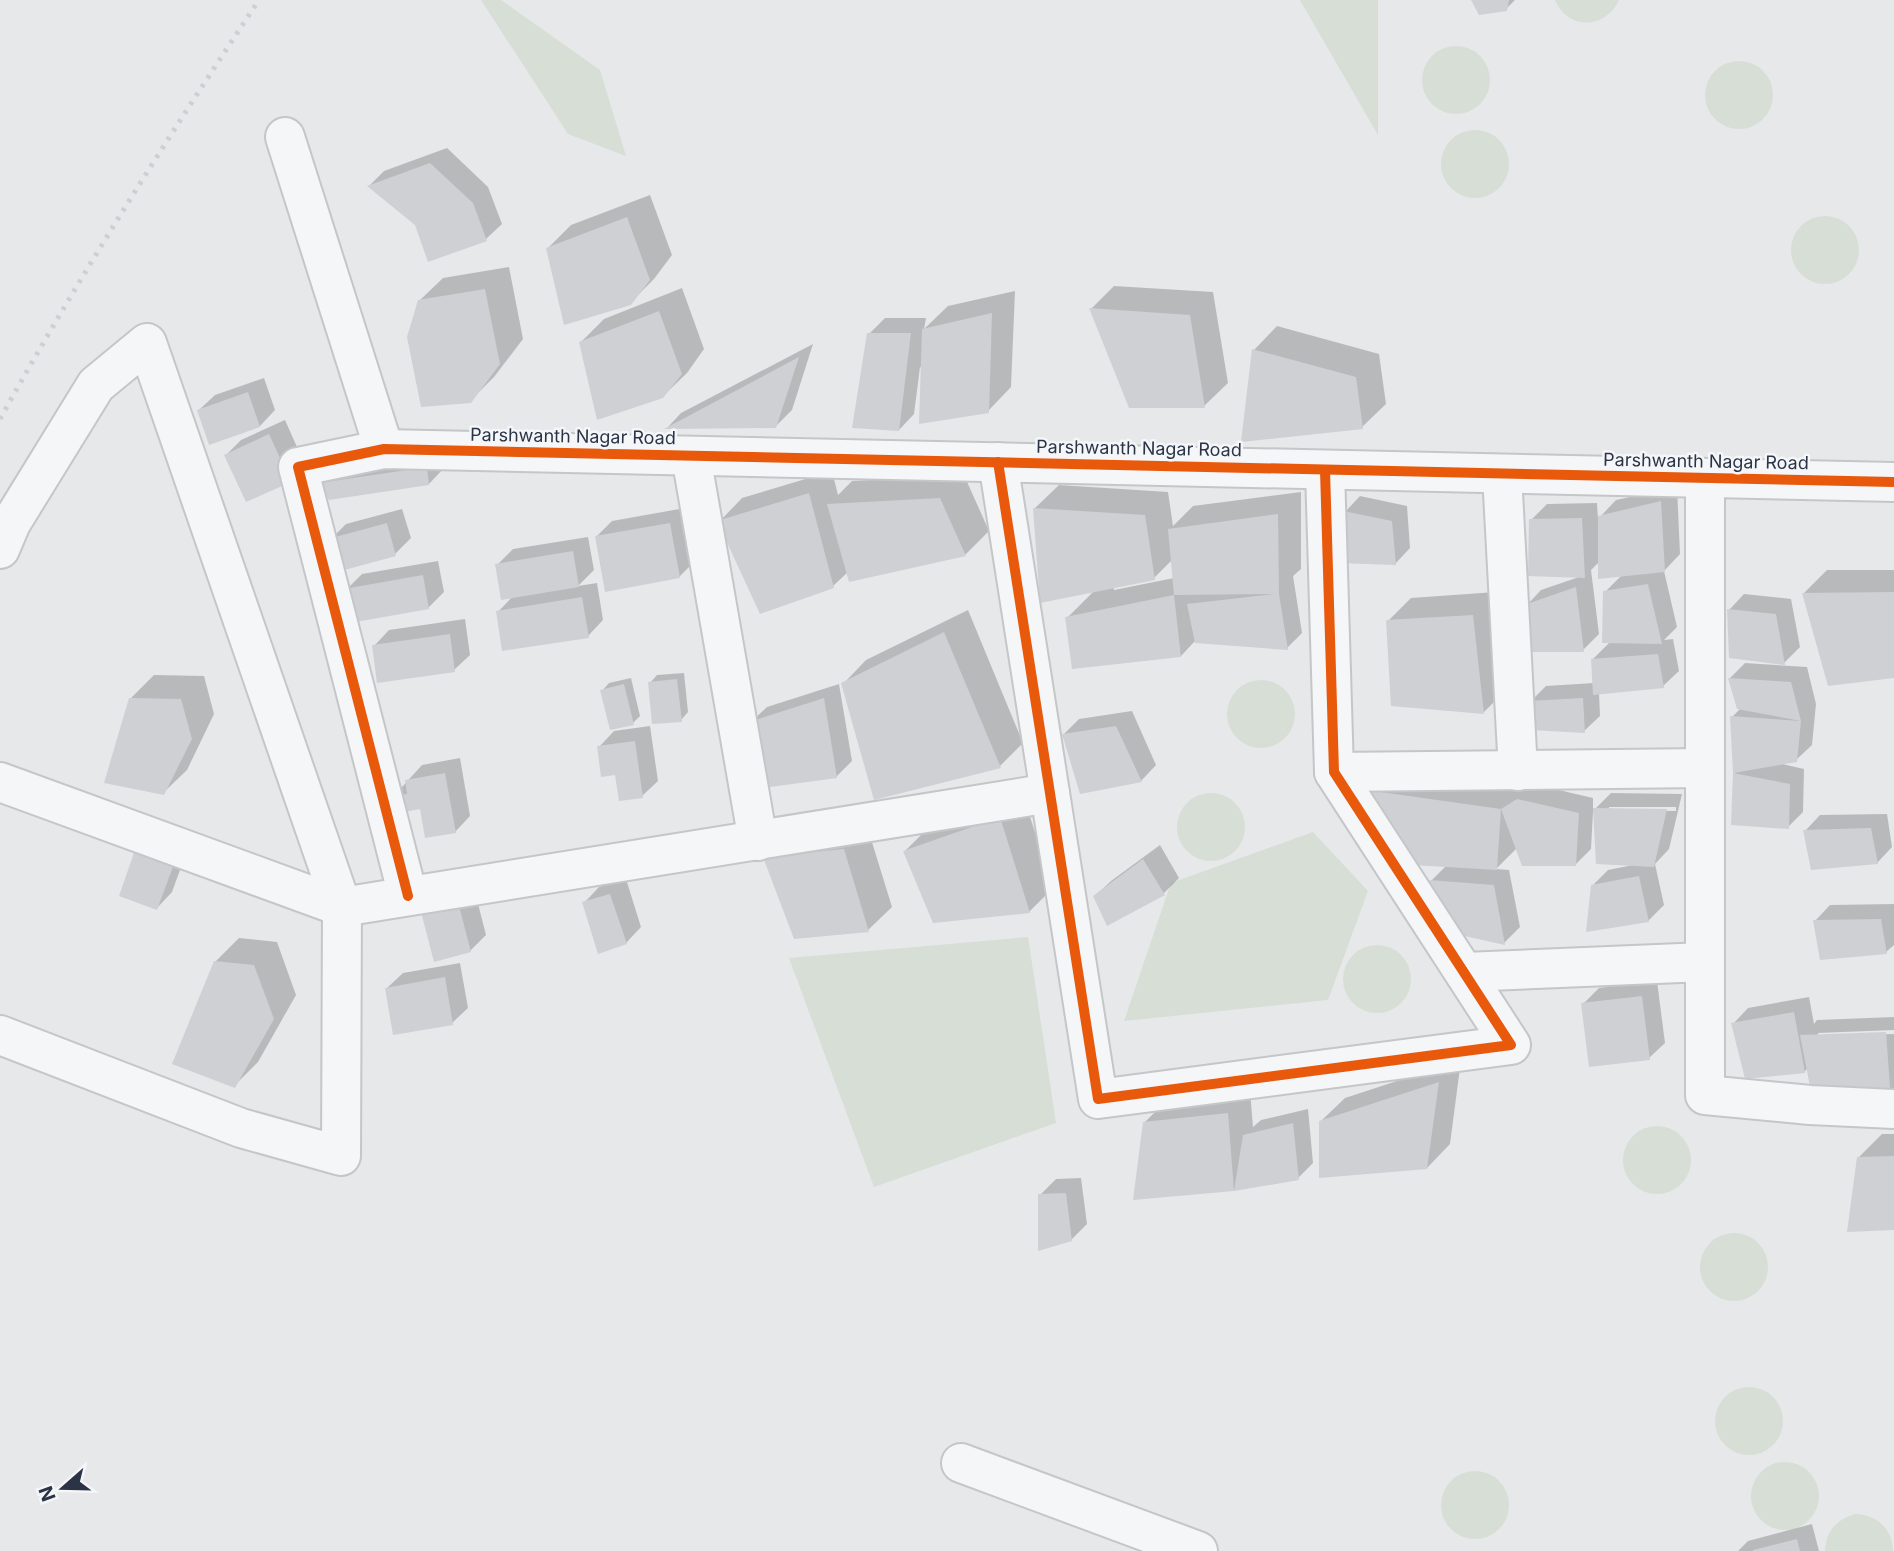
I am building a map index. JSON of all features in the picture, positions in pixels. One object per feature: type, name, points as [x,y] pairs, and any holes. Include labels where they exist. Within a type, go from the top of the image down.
[{"type":"street","points":[[285,137],[384,449]]},
{"type":"street","points":[[0,549],[11,523],[96,385],[147,343],[342,907],[341,1156],[242,1128],[0,1035]]},
{"type":"street","name":"Parshwanth Nagar Road","points":[[408,896],[298,467],[384,449],[1894,482]]},
{"type":"street","points":[[691,456],[758,841]]},
{"type":"street","points":[[998,462],[1098,1099],[1511,1045],[1334,772],[1325,470]]},
{"type":"street","points":[[1502,474],[1518,771]]},
{"type":"street","points":[[1705,478],[1705,1095],[1810,1105],[1894,1109]]},
{"type":"street","points":[[1334,772],[1705,768]]},
{"type":"street","points":[[0,782],[342,907],[1050,793]]},
{"type":"street","points":[[1464,972],[1705,962]]},
{"type":"street","points":[[961,1463],[1198,1551]]},
{"type":"shaded area","points":[[481,0],[501,0],[600,70],[626,156],[568,134]]},
{"type":"shaded area","points":[[1300,0],[1378,0],[1378,135]]},
{"type":"shaded area","points":[[1555,0],[1619,0],[1605,17],[1587,22],[1569,17]]},
{"type":"shaded area","points":[[1456,46],[1469,49],[1480,56],[1487,67],[1490,80],[1487,93],[1480,104],[1469,111],[1456,114],[1443,111],[1432,104],[1425,93],[1422,80],[1425,67],[1432,56],[1443,49]]},
{"type":"shaded area","points":[[1739,61],[1752,64],[1763,71],[1770,82],[1773,95],[1770,108],[1763,119],[1752,126],[1739,129],[1726,126],[1715,119],[1708,108],[1705,95],[1708,82],[1715,71],[1726,64]]},
{"type":"shaded area","points":[[1475,130],[1488,133],[1499,140],[1506,151],[1509,164],[1506,177],[1499,188],[1488,195],[1475,198],[1462,195],[1451,188],[1444,177],[1441,164],[1444,151],[1451,140],[1462,133]]},
{"type":"shaded area","points":[[1825,216],[1838,219],[1849,226],[1856,237],[1859,250],[1856,263],[1849,274],[1838,281],[1825,284],[1812,281],[1801,274],[1794,263],[1791,250],[1794,237],[1801,226],[1812,219]]},
{"type":"shaded area","points":[[1261,680],[1274,683],[1285,690],[1292,701],[1295,714],[1292,727],[1285,738],[1274,745],[1261,748],[1248,745],[1237,738],[1230,727],[1227,714],[1230,701],[1237,690],[1248,683]]},
{"type":"shaded area","points":[[1211,793],[1224,796],[1235,803],[1242,814],[1245,827],[1242,840],[1235,851],[1224,858],[1211,861],[1198,858],[1187,851],[1180,840],[1177,827],[1180,814],[1187,803],[1198,796]]},
{"type":"shaded area","points":[[1313,832],[1368,891],[1328,1000],[1124,1021],[1171,883]]},
{"type":"shaded area","points":[[1028,937],[1056,1123],[874,1187],[789,958]]},
{"type":"shaded area","points":[[1377,945],[1390,948],[1401,955],[1408,966],[1411,979],[1408,992],[1401,1003],[1390,1010],[1377,1013],[1364,1010],[1353,1003],[1346,992],[1343,979],[1346,966],[1353,955],[1364,948]]},
{"type":"shaded area","points":[[1657,1126],[1670,1129],[1681,1136],[1688,1147],[1691,1160],[1688,1173],[1681,1184],[1670,1191],[1657,1194],[1644,1191],[1633,1184],[1626,1173],[1623,1160],[1626,1147],[1633,1136],[1644,1129]]},
{"type":"shaded area","points":[[1734,1233],[1747,1236],[1758,1243],[1765,1254],[1768,1267],[1765,1280],[1758,1291],[1747,1298],[1734,1301],[1721,1298],[1710,1291],[1703,1280],[1700,1267],[1703,1254],[1710,1243],[1721,1236]]},
{"type":"shaded area","points":[[1749,1387],[1762,1390],[1773,1397],[1780,1408],[1783,1421],[1780,1434],[1773,1445],[1762,1452],[1749,1455],[1736,1452],[1725,1445],[1718,1434],[1715,1421],[1718,1408],[1725,1397],[1736,1390]]},
{"type":"shaded area","points":[[1785,1462],[1798,1465],[1809,1472],[1816,1483],[1819,1496],[1816,1509],[1809,1520],[1798,1527],[1785,1530],[1772,1527],[1761,1520],[1754,1509],[1751,1496],[1754,1483],[1761,1472],[1772,1465]]},
{"type":"shaded area","points":[[1475,1471],[1488,1474],[1499,1481],[1506,1492],[1509,1505],[1506,1518],[1499,1529],[1488,1536],[1475,1539],[1462,1536],[1451,1529],[1444,1518],[1441,1505],[1444,1492],[1451,1481],[1462,1474]]},
{"type":"shaded area","points":[[1855,1514],[1870,1517],[1882,1524],[1890,1536],[1893,1551],[1825,1551],[1827,1538],[1833,1527]]},
{"type":"building","points":[[1471,0],[1509,0],[1507,11],[1479,15]]},
{"type":"building","points":[[430,163],[473,203],[487,241],[428,262],[415,225],[367,186]]},
{"type":"building","points":[[627,217],[650,280],[631,305],[564,325],[546,248]]},
{"type":"building","points":[[485,289],[500,364],[471,403],[421,407],[407,337],[418,300]]},
{"type":"building","points":[[1089,308],[1190,315],[1205,408],[1129,408]]},
{"type":"building","points":[[659,311],[682,374],[663,398],[597,420],[579,342]]},
{"type":"building","points":[[992,313],[989,413],[919,424],[922,329]]},
{"type":"building","points":[[867,333],[911,333],[899,431],[852,428]]},
{"type":"building","points":[[1252,349],[1356,377],[1363,429],[1241,442]]},
{"type":"building","points":[[799,357],[776,428],[664,429]]},
{"type":"building","points":[[248,392],[260,427],[209,445],[197,410]]},
{"type":"building","points":[[269,434],[291,482],[246,502],[224,455]]},
{"type":"building","points":[[427,467],[429,485],[329,500],[319,483]]},
{"type":"building","points":[[809,493],[834,588],[760,614],[717,521]]},
{"type":"building","points":[[940,498],[966,556],[849,582],[827,504]]},
{"type":"building","points":[[1661,501],[1665,572],[1598,579],[1598,516]]},
{"type":"building","points":[[1033,508],[1145,515],[1155,580],[1040,603]]},
{"type":"building","points":[[1343,511],[1392,521],[1396,565],[1338,563]]},
{"type":"building","points":[[1278,514],[1279,594],[1288,650],[1195,643],[1187,604],[1275,594],[1174,595],[1168,529]]},
{"type":"building","points":[[1582,518],[1585,578],[1528,576],[1529,519]]},
{"type":"building","points":[[387,523],[396,556],[337,572],[328,539]]},
{"type":"building","points":[[670,523],[680,578],[605,592],[595,536]]},
{"type":"building","points":[[573,551],[579,587],[501,600],[495,564]]},
{"type":"building","points":[[423,575],[429,609],[350,623],[344,589]]},
{"type":"building","points":[[1648,584],[1662,644],[1602,643],[1603,591]]},
{"type":"building","points":[[1576,587],[1584,652],[1524,652],[1524,605]]},
{"type":"building","points":[[1894,592],[1894,678],[1828,686],[1802,593]]},
{"type":"building","points":[[1174,595],[1181,657],[1072,669],[1065,617]]},
{"type":"building","points":[[582,597],[589,638],[502,651],[496,611]]},
{"type":"building","points":[[1727,609],[1776,614],[1785,665],[1729,658]]},
{"type":"building","points":[[1473,615],[1484,714],[1391,706],[1386,620]]},
{"type":"building","points":[[944,632],[1001,768],[874,800],[841,683]]},
{"type":"building","points":[[450,634],[455,672],[377,683],[372,645]]},
{"type":"building","points":[[1658,654],[1664,688],[1593,695],[1591,659]]},
{"type":"building","points":[[1728,678],[1791,682],[1801,721],[1737,709]]},
{"type":"building","points":[[677,679],[682,722],[652,724],[648,682]]},
{"type":"building","points":[[624,684],[634,725],[610,730],[600,690]]},
{"type":"building","points":[[129,698],[181,699],[192,739],[164,795],[104,783]]},
{"type":"building","points":[[824,698],[837,778],[763,788],[749,722]]},
{"type":"building","points":[[1583,698],[1585,733],[1531,730],[1528,701]]},
{"type":"building","points":[[1730,716],[1801,721],[1797,762],[1733,773]]},
{"type":"building","points":[[1116,726],[1142,782],[1080,794],[1062,734]]},
{"type":"building","points":[[635,741],[643,798],[619,801],[615,775],[601,777],[597,746]]},
{"type":"building","points":[[445,773],[456,833],[425,838],[420,809],[394,814],[391,797],[407,794],[405,780]]},
{"type":"building","points":[[1733,773],[1790,784],[1789,829],[1731,825]]},
{"type":"building","points":[[1366,790],[1501,809],[1497,870],[1413,865]]},
{"type":"building","points":[[1517,799],[1579,813],[1576,866],[1522,866],[1501,809]]},
{"type":"building","points":[[1593,808],[1667,809],[1654,867],[1596,864]]},
{"type":"building","points":[[1000,817],[1030,913],[933,923],[903,851]]},
{"type":"building","points":[[1871,828],[1878,864],[1811,870],[1803,830]]},
{"type":"building","points":[[844,849],[869,932],[794,939],[763,857]]},
{"type":"building","points":[[135,850],[174,864],[157,910],[119,896]]},
{"type":"building","points":[[1143,859],[1165,895],[1107,926],[1093,896]]},
{"type":"building","points":[[1639,876],[1649,922],[1586,932],[1591,885]]},
{"type":"building","points":[[1429,880],[1494,885],[1505,945],[1460,935]]},
{"type":"building","points":[[610,894],[627,944],[598,954],[582,902]]},
{"type":"building","points":[[457,898],[471,952],[434,962],[420,908]]},
{"type":"building","points":[[1881,919],[1887,954],[1820,960],[1813,920]]},
{"type":"building","points":[[214,961],[254,965],[274,1019],[235,1088],[172,1064]]},
{"type":"building","points":[[445,977],[453,1025],[393,1035],[385,988]]},
{"type":"building","points":[[1642,996],[1650,1060],[1589,1067],[1581,1003]]},
{"type":"building","points":[[1794,1012],[1805,1073],[1745,1079],[1731,1023]]},
{"type":"building","points":[[1886,1032],[1891,1101],[1811,1092],[1800,1035]]},
{"type":"building","points":[[1439,1082],[1427,1169],[1319,1178],[1319,1121]]},
{"type":"building","points":[[1228,1113],[1234,1191],[1133,1200],[1143,1122]]},
{"type":"building","points":[[1293,1123],[1299,1180],[1234,1191],[1243,1135]]},
{"type":"building","points":[[1894,1156],[1894,1230],[1847,1232],[1857,1157]]},
{"type":"building","points":[[1066,1193],[1072,1241],[1038,1251],[1038,1194]]},
{"type":"building","points":[[1797,1539],[1800,1551],[1753,1551],[1753,1550]]},
{"type":"railway","points":[[0,419],[125,207],[259,0]]},
{"type":"cycle path","points":[[408,896],[298,467],[384,449],[1894,482]]},
{"type":"cycle path","points":[[998,462],[1098,1099],[1511,1045],[1334,772],[1325,470]]}]
